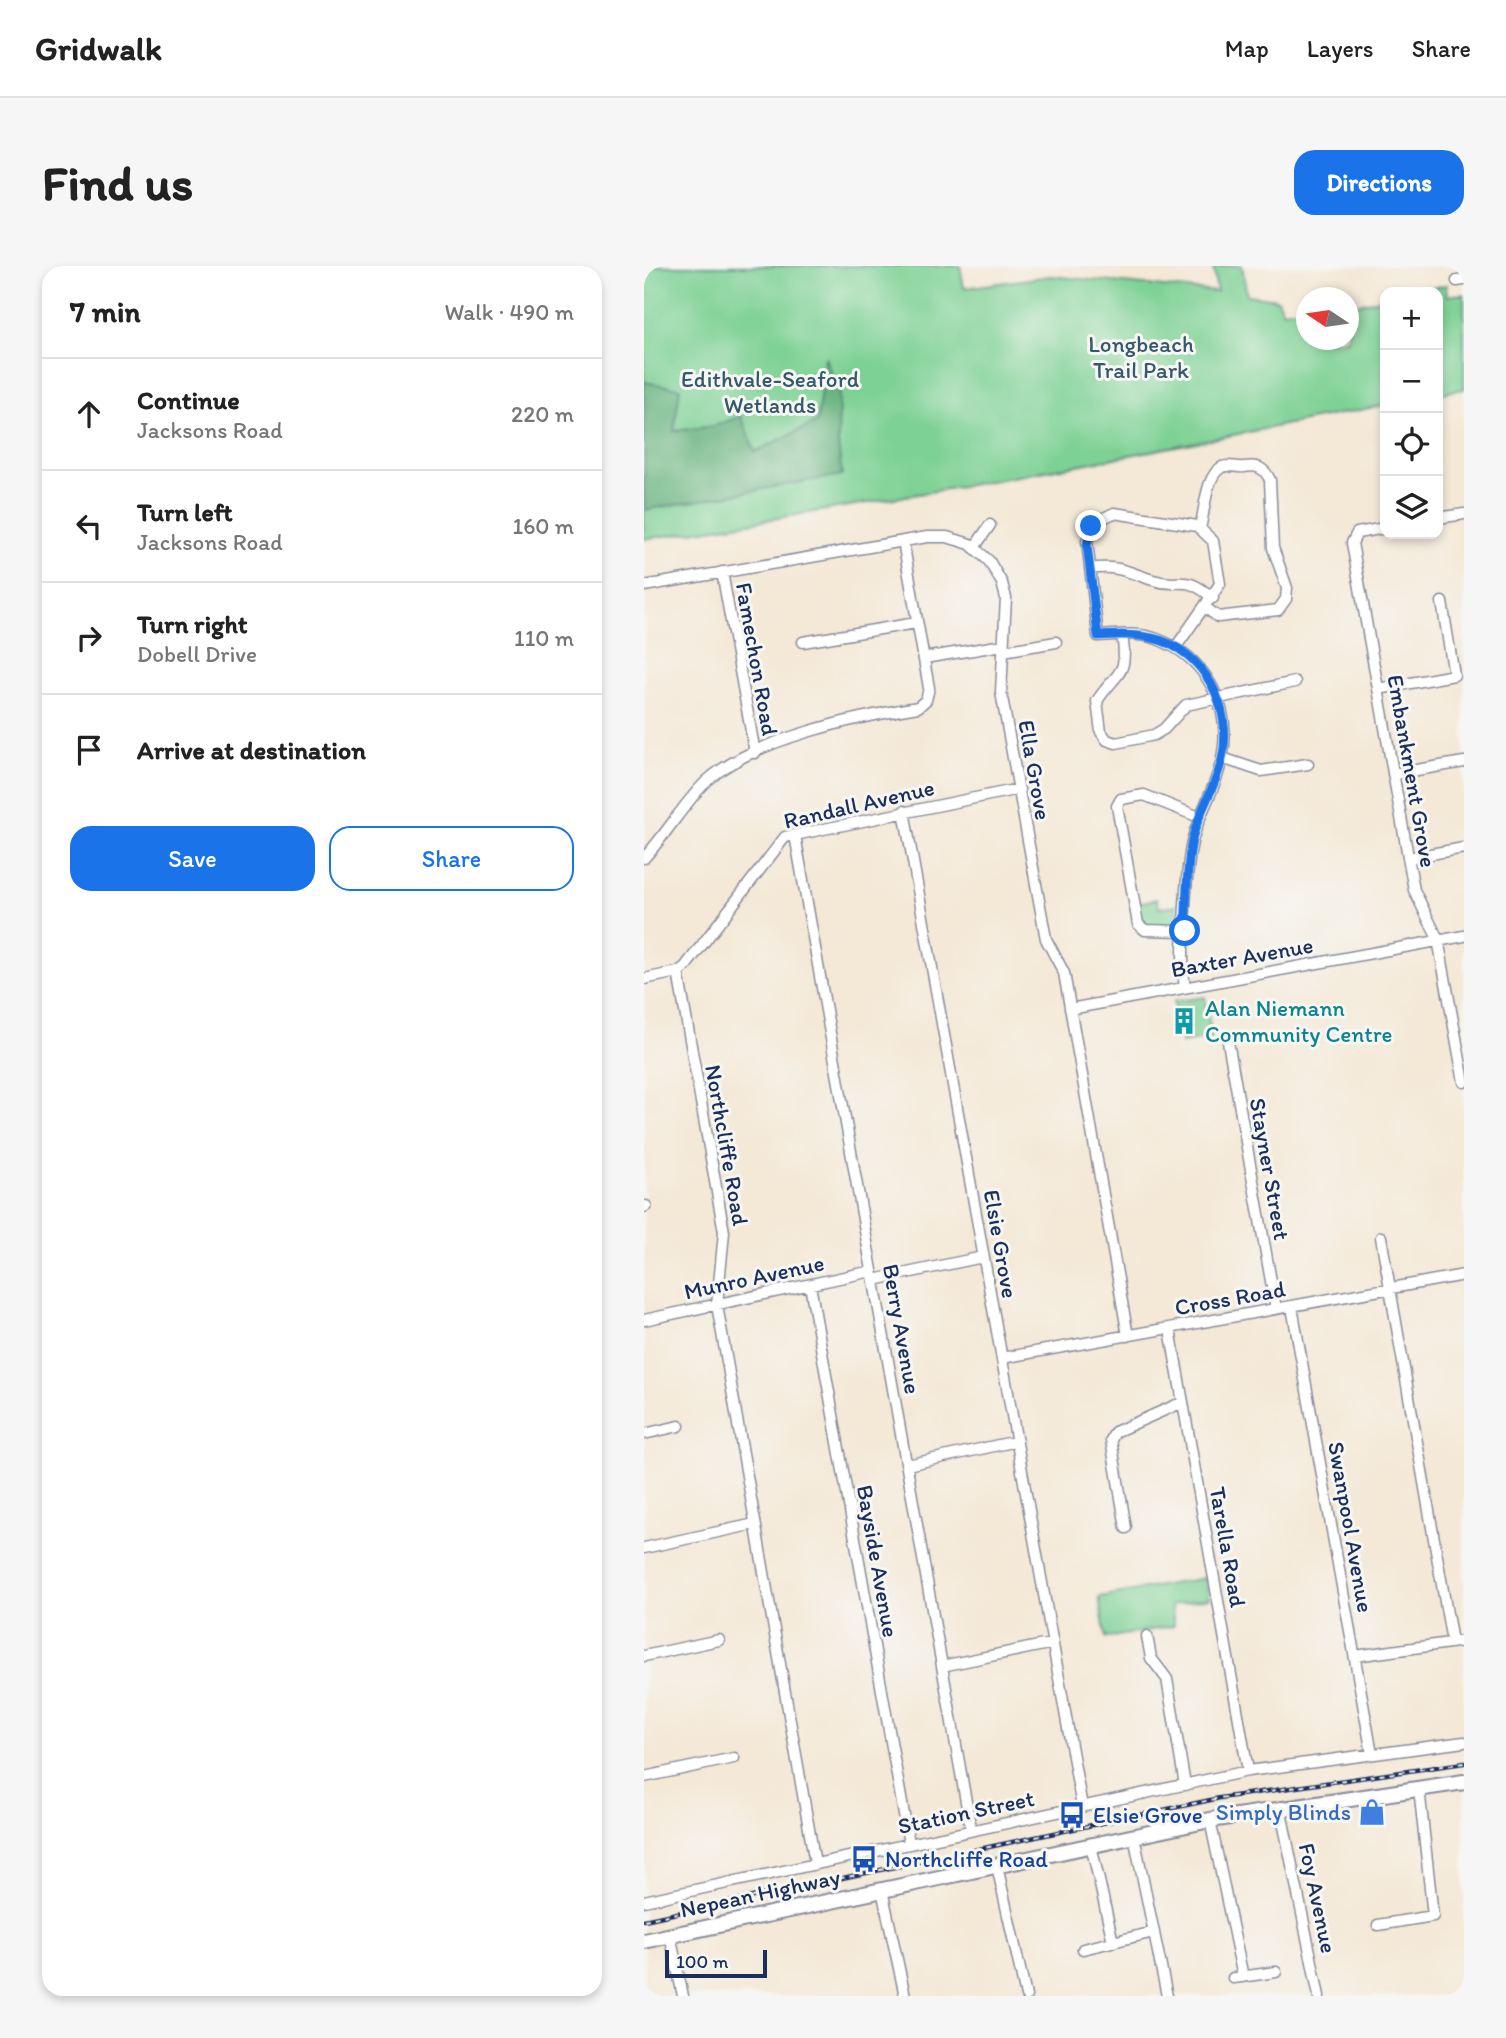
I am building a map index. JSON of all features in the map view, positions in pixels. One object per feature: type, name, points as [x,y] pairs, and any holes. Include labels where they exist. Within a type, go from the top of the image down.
[{"type":"highway","name":"Nepean Highway","points":[[644,1941],[1210,1820],[1280,1807],[1464,1783]]},
{"type":"street","points":[[1200,528],[1213,475],[1222,467],[1256,466],[1266,471],[1270,480],[1273,548],[1287,588],[1286,599],[1278,610],[1218,617],[1206,608]]},
{"type":"street","points":[[1176,648],[1213,598],[1220,584],[1213,541],[1200,528],[1122,514],[1105,516],[1095,522],[1088,532],[1098,636],[1154,638],[1176,648],[1197,664],[1224,713],[1223,758],[1192,841],[1185,931],[1188,987]]},
{"type":"street","points":[[1443,517],[1464,514]]},
{"type":"street","points":[[644,586],[903,541],[947,537],[974,548],[990,524]]},
{"type":"street","name":"Embankment Grove","points":[[1380,529],[1351,534],[1352,542],[1414,890],[1439,941],[1464,1082]]},
{"type":"street","points":[[644,858],[706,782],[729,764],[847,718],[918,707],[929,695],[903,541]]},
{"type":"street","name":"Ella Grove","points":[[974,548],[989,561],[1002,583],[1006,598],[1001,692],[1046,939],[1064,973],[1128,1336]]},
{"type":"street","points":[[1090,569],[1120,567],[1161,582],[1183,580],[1198,586],[1213,598]]},
{"type":"street","name":"Famechon Road","points":[[722,572],[755,753]]},
{"type":"street","points":[[1378,689],[1454,674],[1442,602]]},
{"type":"street","points":[[803,642],[916,623]]},
{"type":"street","points":[[1122,635],[1124,650],[1121,673],[1097,701],[1101,732],[1107,740],[1116,743],[1154,735],[1164,729],[1185,705],[1217,696],[1295,682]]},
{"type":"street","points":[[924,658],[1056,642]]},
{"type":"street","points":[[1223,758],[1261,771],[1308,764]]},
{"type":"street","points":[[1393,774],[1464,762]]},
{"type":"street","name":"Randall Avenue","points":[[678,972],[685,967],[780,841],[795,835],[904,811],[1019,789]]},
{"type":"street","points":[[1185,931],[1145,930],[1138,924],[1117,806],[1121,799],[1144,795],[1199,817]]},
{"type":"street","name":"Elsie Grove","points":[[904,811],[1082,1807]]},
{"type":"street","name":"Berry Avenue","points":[[795,835],[971,1830]]},
{"type":"street","points":[[1408,858],[1464,848]]},
{"type":"street","name":"Baxter Avenue","points":[[1070,1009],[1462,937]]},
{"type":"street","points":[[644,979],[678,972]]},
{"type":"street","name":"Northcliffe Road","points":[[678,972],[724,1232],[717,1305],[815,1863]]},
{"type":"street","name":"Stayner Street","points":[[1227,1036],[1276,1309]]},
{"type":"street","points":[[1381,1237],[1452,1642]]},
{"type":"street","name":"Munro Avenue","points":[[644,1320],[810,1285],[984,1257]]},
{"type":"street","name":"Cross Road","points":[[1002,1358],[1464,1275]]},
{"type":"street","name":"Bayside Avenue","points":[[810,1285],[909,1843]]},
{"type":"street","name":"Swanpool Avenue","points":[[1292,1307],[1372,1754]]},
{"type":"street","name":"Tarella Road","points":[[1170,1329],[1248,1771]]},
{"type":"street","points":[[1126,1528],[1111,1440],[1115,1432],[1183,1402]]},
{"type":"street","points":[[644,1434],[679,1426]]},
{"type":"street","points":[[907,1465],[1017,1441]]},
{"type":"street","points":[[644,1548],[755,1524]]},
{"type":"street","points":[[1147,1636],[1151,1658],[1167,1679],[1185,1785]]},
{"type":"street","points":[[644,1656],[719,1640]]},
{"type":"street","points":[[1355,1656],[1464,1641]]},
{"type":"street","points":[[942,1666],[1053,1643]]},
{"type":"street","name":"Station Street","points":[[644,1901],[1248,1771],[1464,1742]]},
{"type":"street","points":[[644,1777],[734,1758]]},
{"type":"street","points":[[1378,1925],[1428,1919],[1434,1915],[1419,1788]]},
{"type":"street","name":"Foy Avenue","points":[[1280,1807],[1319,1996]]},
{"type":"street","points":[[1210,1820],[1238,1978],[1276,1972]]},
{"type":"street","points":[[1134,1836],[1167,1996]]},
{"type":"street","points":[[1091,1845],[1113,1942]]},
{"type":"street","points":[[997,1866],[1024,1996]]},
{"type":"street","points":[[882,1890],[905,1996]]},
{"type":"street","points":[[1083,1949],[1154,1932]]},
{"type":"street","points":[[670,1935],[683,1996]]},
{"type":"green space","name":"Edithvale-Seaford Wetlands","points":[[644,266],[960,266],[964,288],[1050,276],[1217,292],[1213,266],[1242,266],[1247,295],[1277,299],[1283,311],[1296,309],[1296,350],[1359,350],[1359,304],[1380,299],[1380,406],[923,493],[644,539]]},
{"type":"green space","points":[[1446,285],[1447,296],[1464,294],[1464,389],[1443,393],[1443,287],[1437,287]]},
{"type":"green space","points":[[825,357],[839,394],[838,444],[842,475],[644,510],[644,382],[680,388],[674,431],[714,426],[741,416],[755,452],[817,422]]},
{"type":"green space","points":[[1157,899],[1159,908],[1176,905],[1176,928],[1147,926],[1140,918],[1137,903]]},
{"type":"green space","points":[[1205,997],[1212,1038],[1181,1043],[1174,1001]]},
{"type":"green space","points":[[1205,1578],[1209,1598],[1171,1605],[1174,1626],[1106,1638],[1099,1597]]},
{"type":"railway","points":[[644,1920],[1220,1798],[1464,1763]]},
{"type":"place","name":"Alan Niemann Community Centre","points":[[1184,1021]]},
{"type":"place","name":"Simply Blinds","points":[[1372,1812]]},
{"type":"place","name":"Elsie Grove","points":[[1072,1815]]},
{"type":"place","name":"Northcliffe Road","points":[[864,1859]]},
{"type":"route","points":[[1091,526],[1087,545],[1098,636],[1124,634],[1154,638],[1176,648],[1197,664],[1212,686],[1224,713],[1222,761],[1192,841],[1185,931]]},
{"type":"park label","name":"Longbeach Trail Park","points":[[1141,357]]}]
